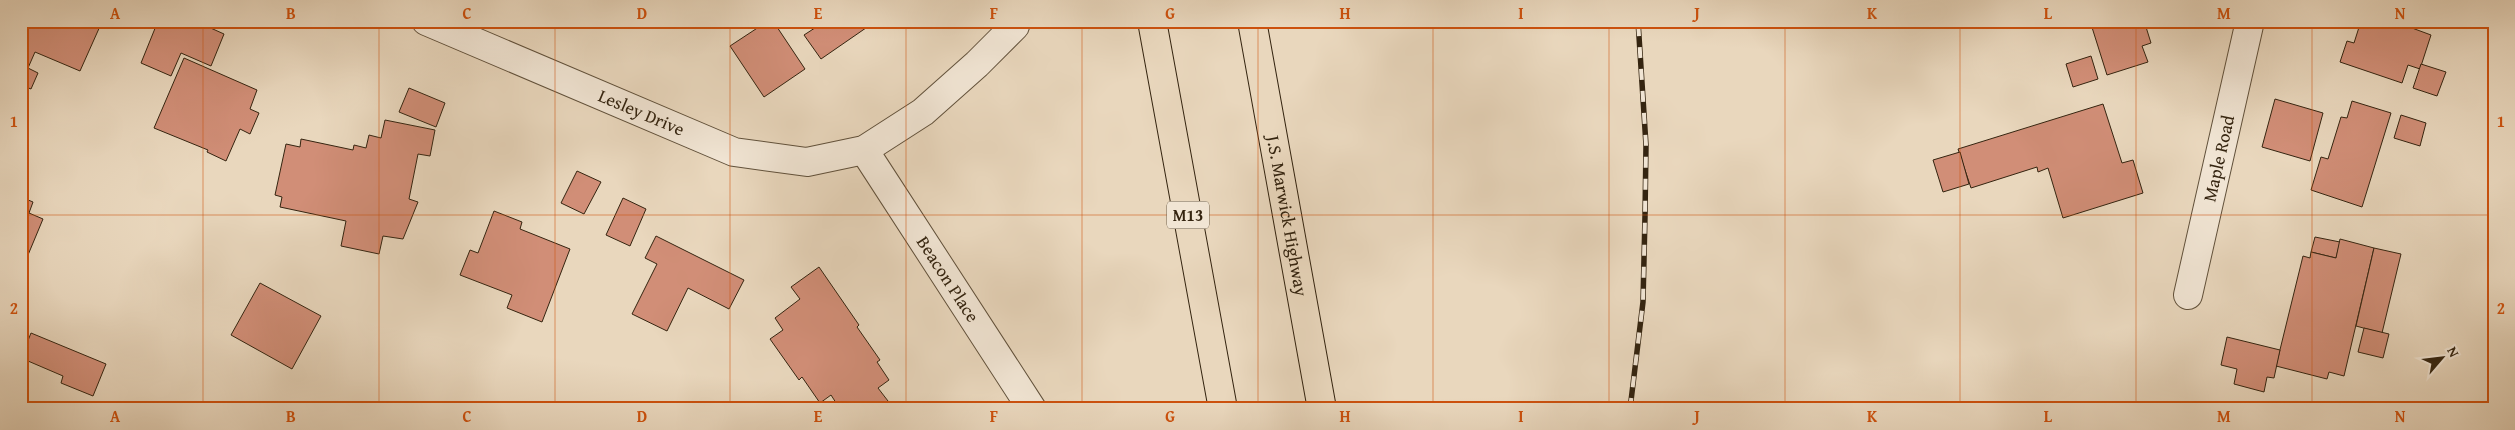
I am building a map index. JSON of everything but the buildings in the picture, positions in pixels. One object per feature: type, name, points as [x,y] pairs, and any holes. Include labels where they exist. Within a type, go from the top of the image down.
[{"type":"highway","name":"M13","points":[[1152,21],[1223,409]]},
{"type":"highway","name":"J.S. Marwick Highway","points":[[1252,21],[1322,409]]},
{"type":"street","name":"Lesley Drive","points":[[426,21],[734,152],[807,162],[864,150]]},
{"type":"street","points":[[864,150],[923,112],[977,64],[1014,26],[1016,21]]},
{"type":"street","name":"Maple Road","points":[[2188,295],[2250,21]]},
{"type":"street","name":"Beacon Place","points":[[864,150],[1032,409]]},
{"type":"railway","points":[[1630,409],[1643,302],[1645,216],[1646,145],[1638,21]]}]
